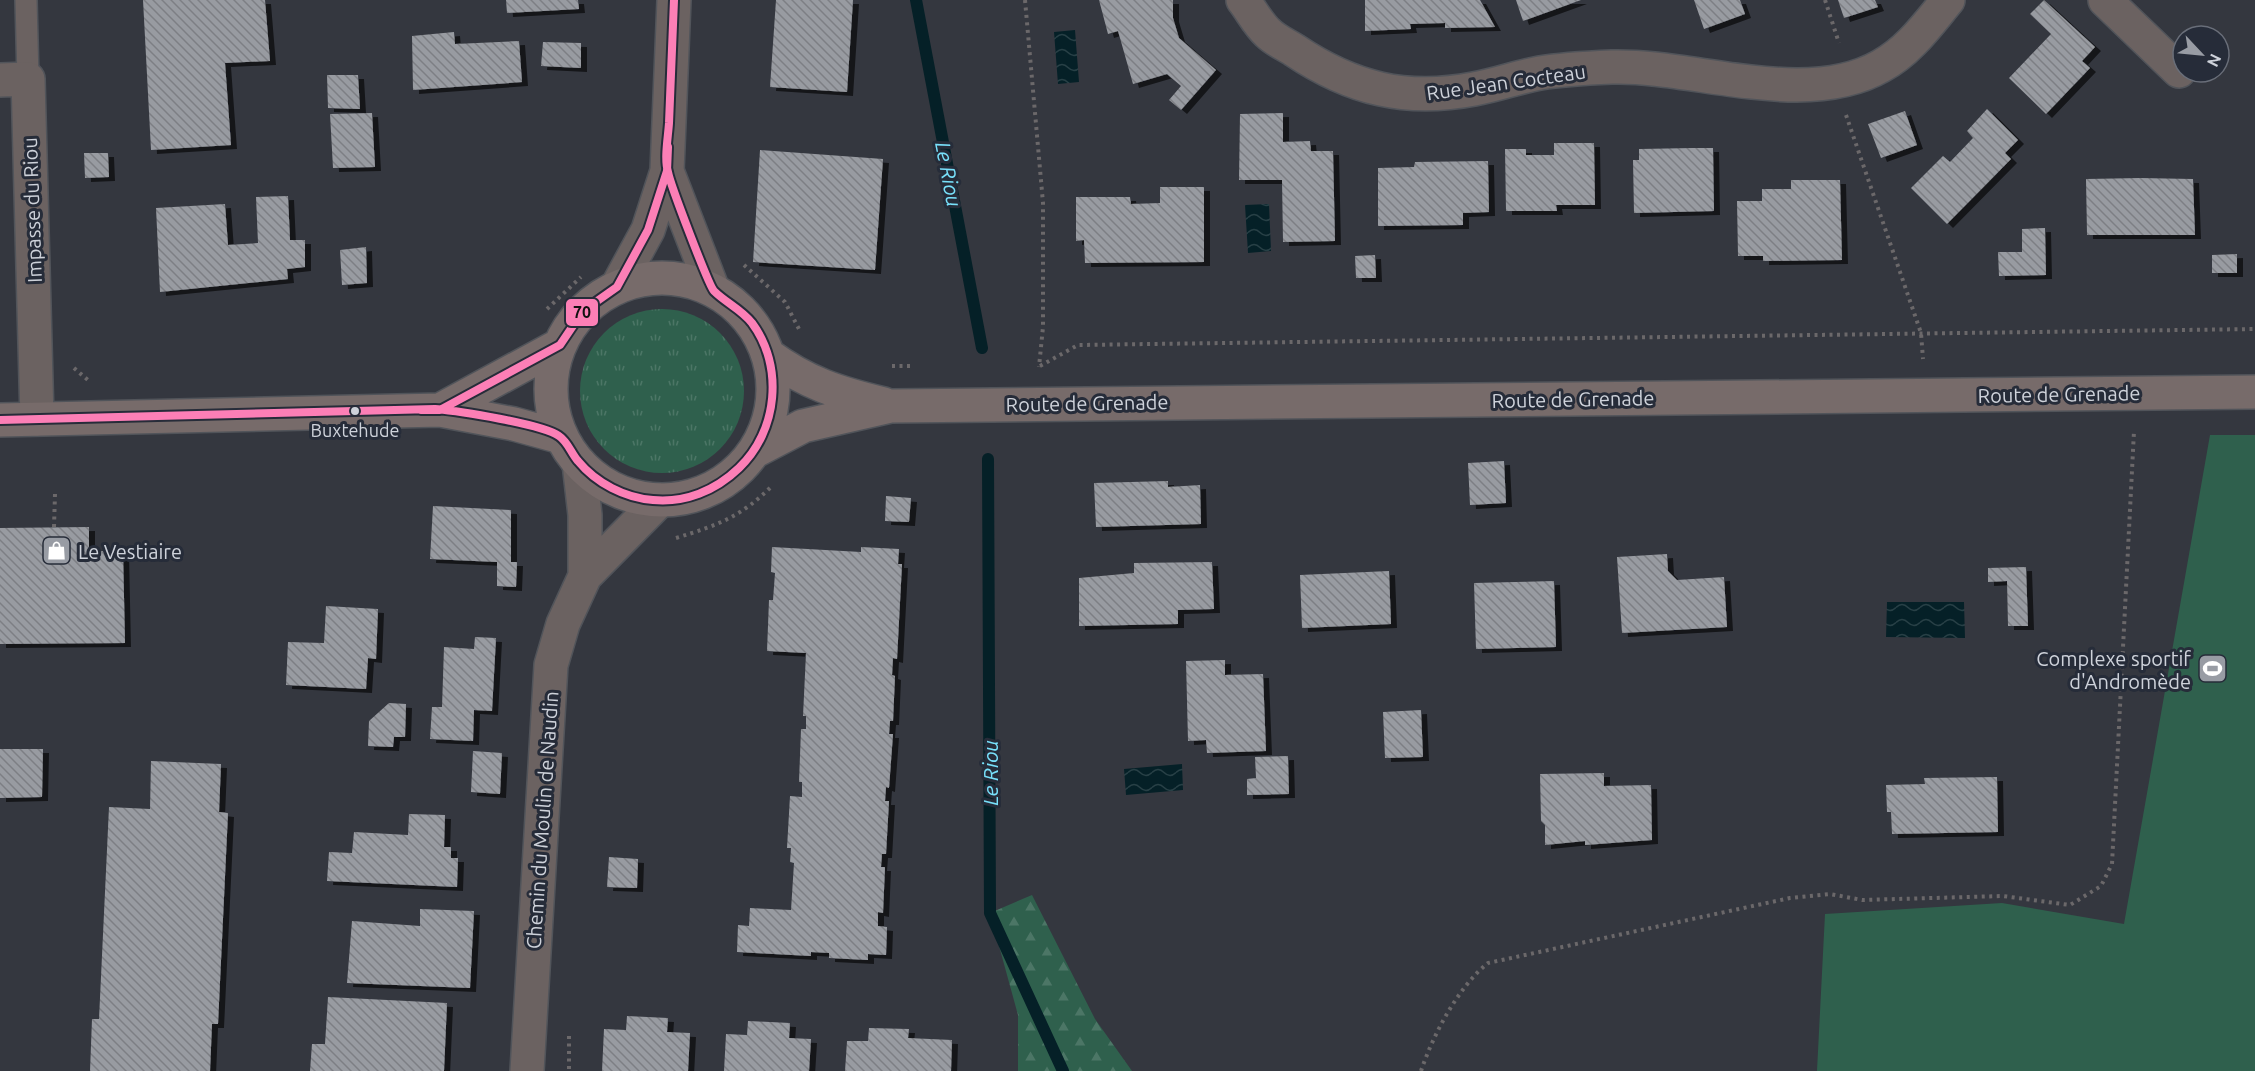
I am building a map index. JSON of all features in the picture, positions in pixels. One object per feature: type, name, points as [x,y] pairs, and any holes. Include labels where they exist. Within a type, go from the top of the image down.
[{"type":"main road","points":[[665,278],[690,281],[712,290],[741,310],[762,338],[773,379],[772,404],[766,429],[755,451],[734,475],[706,492],[676,500],[660,500],[637,498],[615,490],[596,479],[570,450],[554,415],[551,391],[560,345],[583,311],[617,287],[641,280],[665,278]]},
{"type":"main road","points":[[440,410],[560,345]]},
{"type":"main road","points":[[768,355],[796,375],[838,393],[891,406]]},
{"type":"main road","name":"Route de Grenade","points":[[891,406],[2255,392]]},
{"type":"main road","points":[[755,451],[803,426],[891,406]]},
{"type":"main road","points":[[0,420],[440,410],[514,424],[570,450]]},
{"type":"street","points":[[617,287],[648,230],[667,171],[674,0]]},
{"type":"street","name":"Rue Jean Cocteau","points":[[1243,0],[1268,33],[1311,62],[1359,85],[1412,95],[1473,90],[1541,73],[1614,67],[1681,72],[1749,84],[1802,85],[1846,79],[1881,67],[1917,38],[1948,0]]},
{"type":"street","points":[[2105,0],[2171,63]]},
{"type":"street","name":"Impasse du Riou","points":[[14,80],[37,420]]},
{"type":"street","points":[[667,171],[712,290]]},
{"type":"street","name":"Chemin du Moulin de Naudin","points":[[570,450],[585,516],[585,576]]},
{"type":"street","name":"Chemin du Moulin de Naudin","points":[[527,1071],[551,665],[563,624],[585,576],[660,500]]},
{"type":"lane","name":"Impasse du Riou","points":[[14,80],[26,0]]},
{"type":"path","points":[[1025,0],[1043,203],[1043,327],[1039,366],[1078,345],[2255,328]]},
{"type":"path","points":[[1825,0],[1842,50],[1846,79],[1844,107],[1921,333],[1923,363]]},
{"type":"path","points":[[740,262],[785,303],[807,339]]},
{"type":"path","points":[[543,312],[584,275]]},
{"type":"path","points":[[881,365],[891,366]]},
{"type":"path","points":[[1421,1071],[1430,1043],[1474,974],[1488,963],[1790,898],[1830,894],[1862,900],[2003,896],[2070,905],[2101,886],[2112,864],[2135,445],[2134,392]]},
{"type":"path","points":[[666,542],[718,525],[751,507],[776,483]]},
{"type":"path","points":[[54,527],[55,494]]},
{"type":"green space","points":[[662,309],[678,310],[694,315],[708,322],[720,333],[731,345],[738,359],[743,375],[743,407],[738,423],[731,437],[720,449],[708,460],[694,467],[678,472],[662,473],[646,472],[630,467],[616,460],[604,449],[593,437],[586,423],[581,407],[580,391],[581,375],[586,359],[593,345],[604,333],[616,322],[630,315],[646,310]]},
{"type":"green space","name":"Complexe sportif d'Andromède","points":[[2210,435],[2255,435],[2255,1071],[1817,1071],[1825,914],[2002,903],[2124,924]]},
{"type":"green space","points":[[1032,895],[1095,1019],[1132,1071],[1018,1071],[1018,1015],[990,913]]},
{"type":"water","points":[[1075,30],[1079,82],[1058,84],[1054,32]]},
{"type":"water","points":[[1269,204],[1271,251],[1248,253],[1245,205]]},
{"type":"water","points":[[1887,602],[1964,602],[1965,638],[1886,637]]},
{"type":"water","points":[[1182,764],[1183,790],[1126,795],[1124,769]]},
{"type":"building","points":[[143,0],[265,0],[270,61],[225,63],[231,145],[151,150]]},
{"type":"building","points":[[506,0],[578,0],[579,9],[507,13]]},
{"type":"building","points":[[776,0],[853,0],[847,92],[770,87]]},
{"type":"building","points":[[1099,0],[1173,0],[1173,18],[1179,38],[1216,70],[1181,110],[1169,100],[1181,86],[1167,74],[1133,84],[1118,31],[1108,34]]},
{"type":"building","points":[[1365,0],[1480,0],[1495,27],[1445,28],[1445,23],[1410,24],[1411,29],[1365,31]]},
{"type":"building","points":[[1516,0],[1581,0],[1523,21]]},
{"type":"building","points":[[1694,0],[1740,0],[1745,14],[1704,29]]},
{"type":"building","points":[[1838,0],[1875,0],[1878,7],[1844,18]]},
{"type":"building","points":[[2044,0],[2095,47],[2082,61],[2090,68],[2046,114],[2009,78],[2051,34],[2030,14]]},
{"type":"building","points":[[454,32],[455,44],[519,41],[522,82],[413,90],[412,36]]},
{"type":"building","points":[[543,42],[581,43],[581,68],[541,66]]},
{"type":"building","points":[[327,75],[358,75],[360,109],[328,108]]},
{"type":"building","points":[[1987,109],[2018,140],[2005,153],[2011,159],[1947,224],[1911,188],[1943,156],[1950,162],[1973,138],[1967,131]]},
{"type":"building","points":[[1905,111],[1917,145],[1881,158],[1868,124]]},
{"type":"building","points":[[372,113],[375,167],[333,168],[330,114]]},
{"type":"building","points":[[1283,113],[1283,142],[1310,141],[1311,151],[1333,151],[1335,241],[1283,242],[1282,180],[1239,180],[1240,114]]},
{"type":"building","points":[[1554,143],[1594,143],[1595,205],[1556,205],[1557,211],[1506,211],[1505,149],[1526,149],[1526,155],[1554,155]]},
{"type":"building","points":[[1713,148],[1714,211],[1634,213],[1633,160],[1639,160],[1639,149]]},
{"type":"building","points":[[760,150],[883,159],[875,270],[753,262]]},
{"type":"building","points":[[84,153],[108,153],[109,177],[85,178]]},
{"type":"building","points":[[1488,161],[1489,212],[1463,213],[1463,225],[1378,226],[1378,168],[1414,167],[1415,162]]},
{"type":"building","points":[[2086,179],[2193,179],[2195,235],[2087,235]]},
{"type":"building","points":[[1791,180],[1840,180],[1842,260],[1763,261],[1763,256],[1738,256],[1737,201],[1762,201],[1762,189],[1791,189]]},
{"type":"building","points":[[1160,187],[1204,187],[1204,262],[1085,263],[1084,240],[1076,241],[1076,197],[1130,197],[1131,204],[1160,203]]},
{"type":"building","points":[[288,196],[290,240],[305,240],[305,267],[287,269],[288,279],[160,292],[156,208],[225,204],[228,245],[258,243],[256,197]]},
{"type":"building","points":[[2045,228],[2046,275],[1999,276],[1998,252],[2022,252],[2022,229]]},
{"type":"building","points":[[366,247],[367,283],[342,285],[340,250]]},
{"type":"building","points":[[2237,254],[2237,273],[2212,273],[2212,255]]},
{"type":"building","points":[[1375,255],[1376,278],[1356,278],[1355,256]]},
{"type":"building","points":[[1504,461],[1506,503],[1470,505],[1468,463]]},
{"type":"building","points":[[1168,481],[1168,487],[1200,485],[1201,524],[1096,527],[1094,483]]},
{"type":"building","points":[[886,496],[911,498],[909,522],[885,521]]},
{"type":"building","points":[[433,506],[511,510],[511,562],[517,562],[516,587],[497,586],[497,562],[430,559]]},
{"type":"building","points":[[89,527],[89,551],[123,551],[125,643],[0,644],[0,528]]},
{"type":"building","points":[[772,547],[861,552],[861,547],[899,549],[898,564],[902,564],[897,659],[893,658],[892,675],[895,676],[893,721],[890,721],[889,734],[893,734],[889,788],[886,787],[885,801],[889,801],[886,854],[882,854],[881,867],[885,867],[883,913],[878,912],[878,926],[887,927],[886,955],[868,954],[868,960],[829,958],[829,953],[811,952],[811,956],[737,952],[738,925],[749,926],[750,908],[791,910],[794,863],[790,862],[791,848],[787,848],[790,796],[802,797],[802,782],[799,782],[801,729],[806,729],[806,716],[803,716],[806,653],[767,651],[769,600],[773,600],[775,573],[771,572]]},
{"type":"building","points":[[1667,554],[1668,571],[1677,580],[1724,577],[1727,627],[1622,633],[1617,557]]},
{"type":"building","points":[[1212,562],[1214,609],[1178,610],[1178,624],[1079,626],[1079,578],[1134,573],[1134,563]]},
{"type":"building","points":[[2026,567],[2028,626],[2008,626],[2007,581],[1988,582],[1988,568]]},
{"type":"building","points":[[1389,571],[1391,624],[1302,628],[1300,575]]},
{"type":"building","points":[[1554,581],[1556,647],[1476,649],[1474,583]]},
{"type":"building","points":[[326,606],[378,609],[376,659],[368,658],[366,689],[286,685],[288,642],[324,643]]},
{"type":"building","points":[[475,637],[496,638],[492,711],[474,710],[473,741],[430,739],[432,707],[442,707],[444,647],[474,649]]},
{"type":"building","points":[[1225,660],[1225,675],[1263,674],[1266,751],[1207,753],[1206,740],[1188,741],[1186,661]]},
{"type":"building","points":[[389,703],[406,704],[405,737],[394,737],[393,747],[368,746],[369,721]]},
{"type":"building","points":[[1421,710],[1423,757],[1385,758],[1383,712]]},
{"type":"building","points":[[0,749],[43,749],[42,797],[0,798]]},
{"type":"building","points":[[473,751],[502,753],[500,794],[471,792]]},
{"type":"building","points":[[1288,756],[1289,794],[1247,795],[1247,779],[1256,778],[1255,757]]},
{"type":"building","points":[[151,761],[221,764],[219,812],[228,813],[218,1024],[212,1024],[210,1071],[90,1071],[92,1019],[99,1019],[109,807],[150,809]]},
{"type":"building","points":[[1604,773],[1604,786],[1651,785],[1652,840],[1585,845],[1585,841],[1545,845],[1545,825],[1541,821],[1540,774]]},
{"type":"building","points":[[1997,777],[1998,832],[1892,834],[1891,812],[1887,812],[1886,785],[1925,784],[1924,778]]},
{"type":"building","points":[[409,814],[445,815],[444,847],[451,847],[451,858],[458,858],[457,887],[327,881],[329,852],[352,853],[354,832],[408,835]]},
{"type":"building","points":[[609,857],[638,859],[637,888],[607,887]]},
{"type":"building","points":[[420,909],[474,911],[470,988],[347,983],[352,921],[420,926]]},
{"type":"building","points":[[328,997],[447,1003],[444,1071],[310,1071],[312,1044],[325,1044]]},
{"type":"building","points":[[627,1016],[668,1018],[667,1032],[690,1033],[688,1071],[602,1071],[604,1029],[626,1030]]},
{"type":"building","points":[[748,1021],[790,1023],[789,1038],[811,1039],[809,1071],[724,1071],[726,1034],[747,1035]]},
{"type":"building","points":[[869,1028],[909,1029],[908,1038],[952,1040],[951,1071],[845,1071],[847,1041],[868,1041]]},
{"type":"waterway","name":"Le Riou","points":[[916,0],[982,348]]},
{"type":"waterway","name":"Le Riou","points":[[988,459],[990,913],[1063,1071]]},
{"type":"transit line","name":"70","points":[[0,420],[435,409],[500,419],[550,431],[562,438],[578,461],[593,476],[622,493],[642,499],[677,500],[699,494],[720,483],[739,468],[752,453],[762,436],[769,417],[772,378],[769,359],[752,323],[714,291],[670,180],[666,154],[674,0]]},
{"type":"transit line","name":"70","points":[[421,410],[440,410],[560,345],[583,311],[617,287],[648,230],[667,171],[668,147]]},
{"type":"place","name":"Buxtehude","points":[[355,411]]},
{"type":"place","name":"Le Vestiaire","points":[[57,551]]},
{"type":"place","name":"Complexe sportif d'Andromède","points":[[2212,669]]}]
